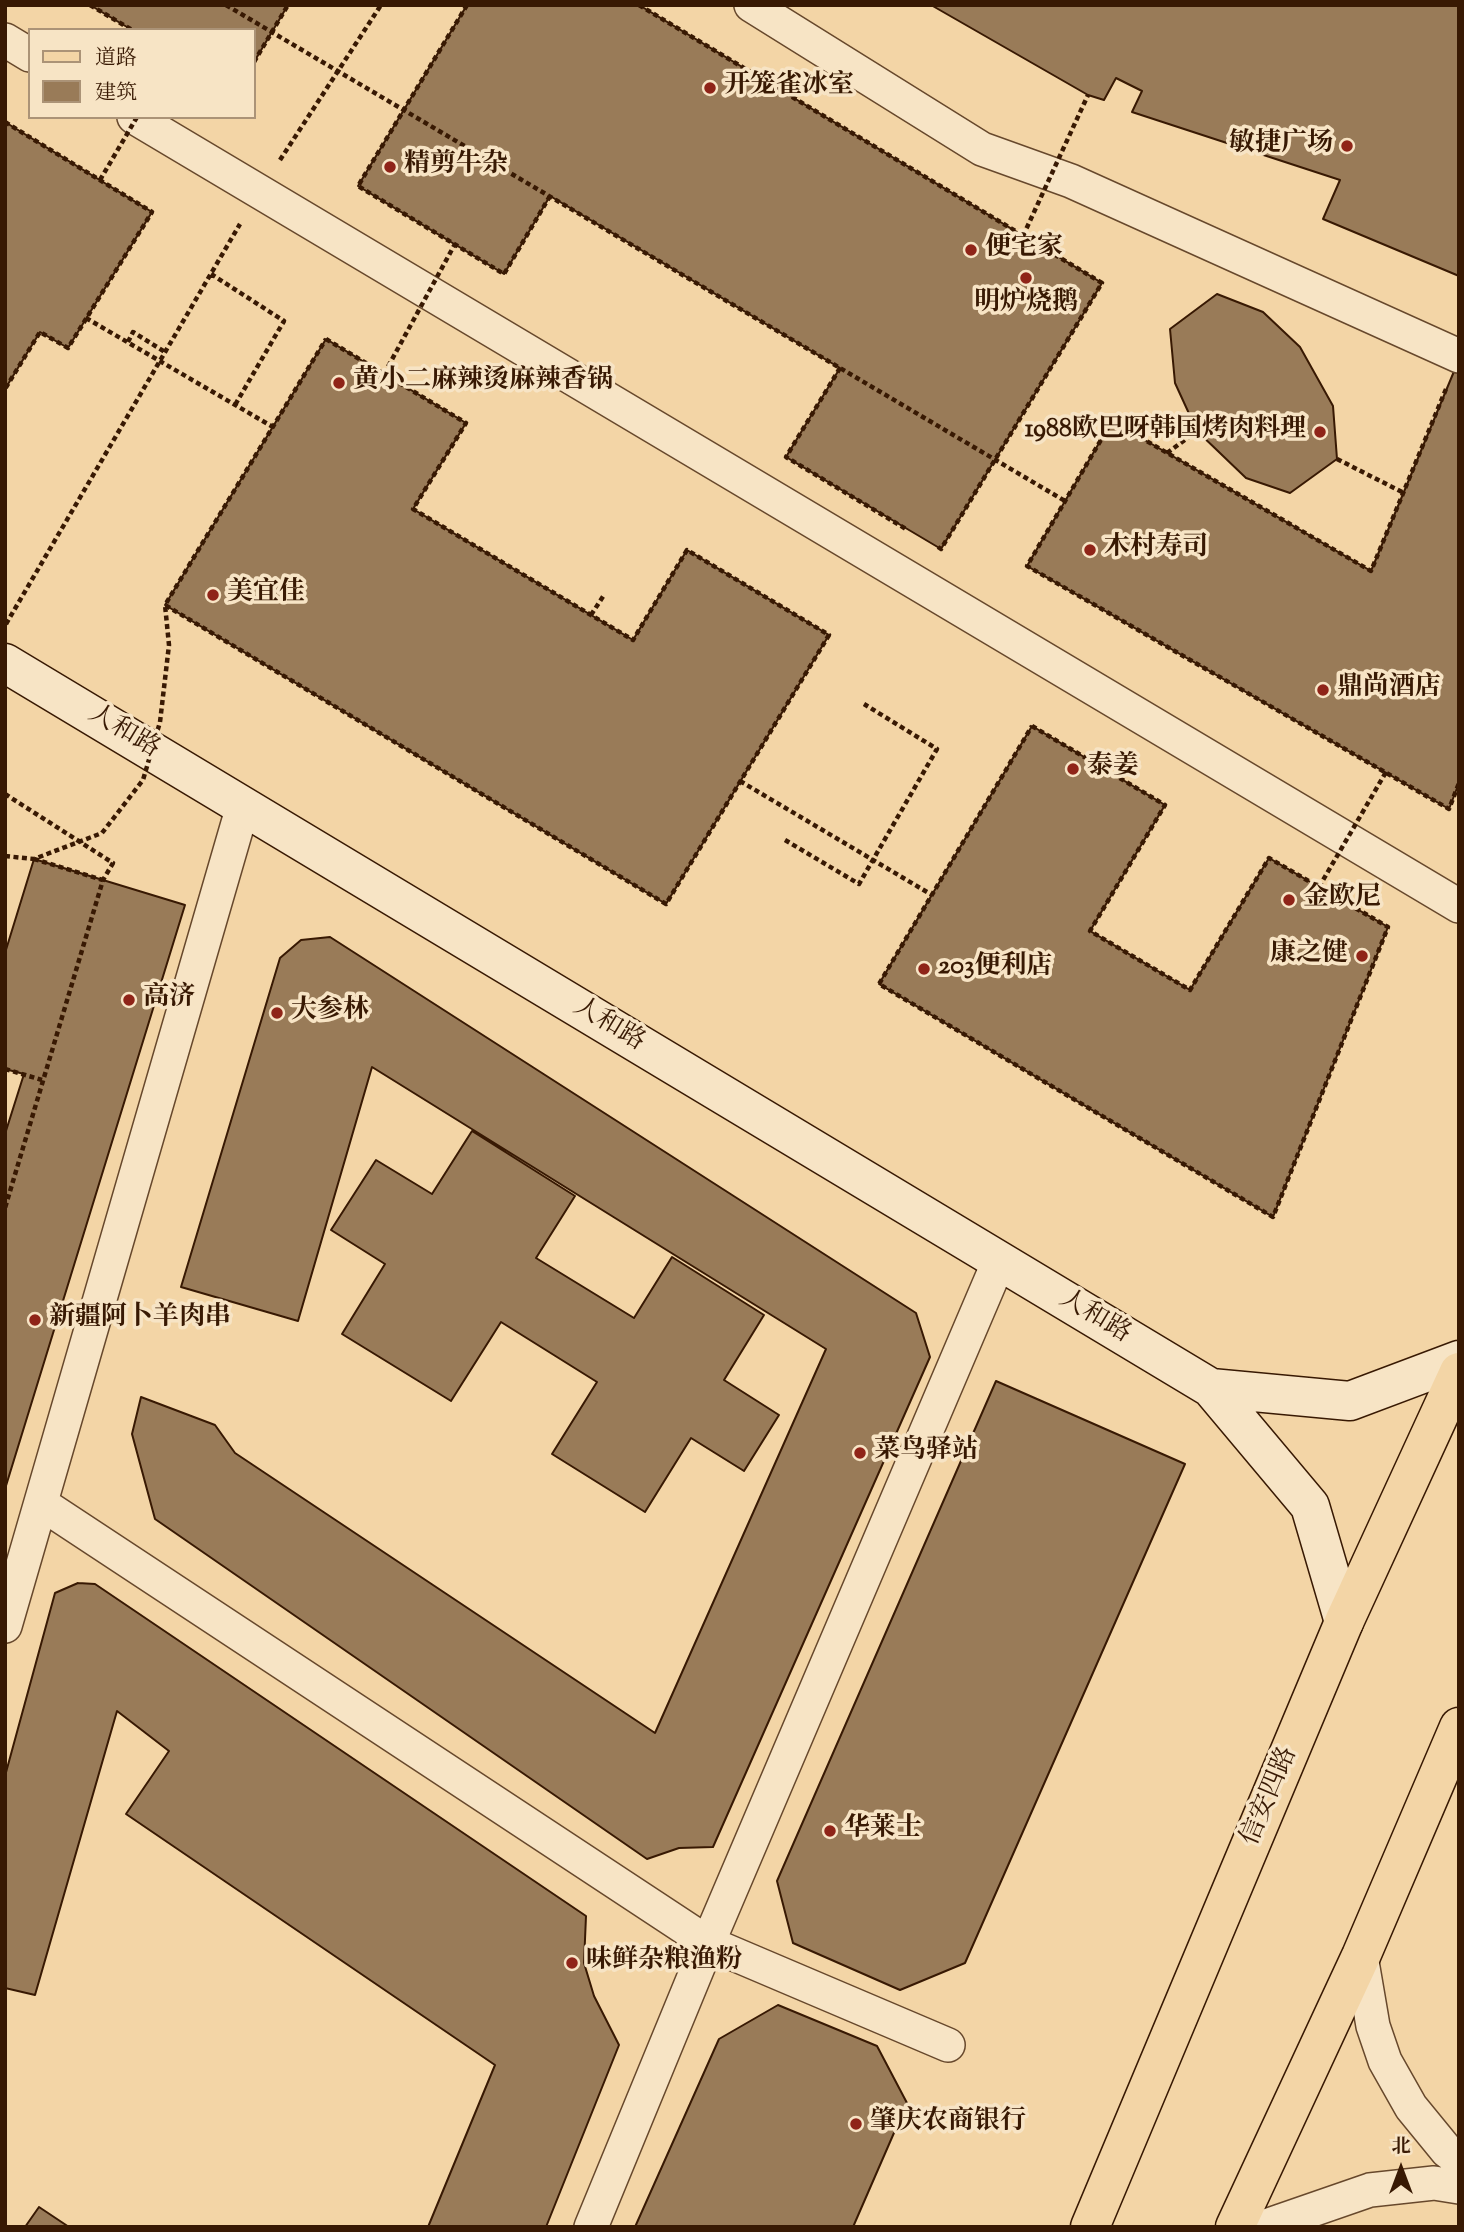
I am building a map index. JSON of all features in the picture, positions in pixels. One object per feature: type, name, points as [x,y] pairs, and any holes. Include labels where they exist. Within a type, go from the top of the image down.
[{"type":"main road","name":"信安四路","points":[[1090,2227],[1344,1622],[1459,1372]]},
{"type":"main road","points":[[1236,2227],[1361,1956],[1459,1727]]},
{"type":"street","points":[[751,5],[982,149],[1071,181],[1454,368]]},
{"type":"street","points":[[5,40],[28,54]]},
{"type":"street","points":[[138,119],[1459,906]]},
{"type":"street","name":"人和路","points":[[5,663],[1212,1388]]},
{"type":"street","points":[[5,1626],[243,806]]},
{"type":"street","points":[[591,2227],[708,1943],[999,1261]]},
{"type":"street","points":[[1212,1388],[1350,1402],[1459,1360]]},
{"type":"street","points":[[1212,1388],[1310,1506],[1344,1622]]},
{"type":"street","points":[[41,1504],[708,1943],[948,2045]]},
{"type":"street","points":[[1361,1956],[1373,2026],[1384,2061],[1411,2107],[1447,2151],[1459,2160]]},
{"type":"street","points":[[1263,2227],[1370,2190],[1434,2183],[1459,2187]]},
{"type":"path","points":[[90,5],[129,28]]},
{"type":"path","points":[[226,5],[1065,501]]},
{"type":"path","points":[[256,58],[288,5]]},
{"type":"path","points":[[5,625],[259,192],[381,5]]},
{"type":"path","points":[[467,5],[358,186],[504,274],[550,196]]},
{"type":"path","points":[[639,5],[1102,283],[941,549],[929,542]]},
{"type":"path","points":[[1023,236],[1088,95]]},
{"type":"path","points":[[100,180],[134,119]]},
{"type":"path","points":[[5,122],[152,212],[68,348],[40,332],[5,389]]},
{"type":"path","points":[[384,374],[455,244]]},
{"type":"path","points":[[211,274],[284,321],[235,405]]},
{"type":"path","points":[[86,318],[273,427]]},
{"type":"path","points":[[128,342],[134,332],[165,352]]},
{"type":"path","points":[[34,859],[102,833],[143,780],[160,722],[169,645],[165,605],[326,339],[466,423],[413,509],[633,640],[687,551],[829,635],[666,904],[165,605]]},
{"type":"path","points":[[840,368],[786,457],[917,535]]},
{"type":"path","points":[[1454,368],[1371,570],[1112,421],[1027,566],[1449,809],[1459,783]]},
{"type":"path","points":[[1167,453],[1197,431]]},
{"type":"path","points":[[1337,459],[1404,492]]},
{"type":"path","points":[[591,615],[604,595]]},
{"type":"path","points":[[785,840],[859,884],[937,749],[864,704]]},
{"type":"path","points":[[1032,726],[1165,805],[1090,931],[1190,990],[1269,858],[1388,927],[1273,1217],[879,984],[932,895],[1032,726]]},
{"type":"path","points":[[1319,887],[1386,772]]},
{"type":"path","points":[[740,781],[932,895]]},
{"type":"path","points":[[5,794],[113,863],[103,880],[5,1208]]},
{"type":"path","points":[[5,856],[34,859],[103,880]]},
{"type":"path","points":[[5,1069],[42,1080]]},
{"type":"building","points":[[90,5],[288,5],[256,59],[256,28],[129,28]]},
{"type":"building","points":[[467,5],[639,5],[1102,283],[941,549],[786,457],[840,368],[550,196],[504,274],[358,186]]},
{"type":"building","name":"敏捷广场","points":[[931,5],[1459,5],[1459,276],[1323,219],[1340,180],[1132,112],[1142,91],[1116,78],[1104,100],[1088,95]]},
{"type":"building","points":[[5,122],[152,212],[68,348],[40,332],[5,389]]},
{"type":"building","points":[[1217,294],[1263,312],[1300,347],[1333,406],[1337,459],[1290,493],[1246,478],[1197,431],[1175,383],[1170,329]]},
{"type":"building","points":[[326,339],[466,423],[413,509],[633,640],[687,550],[829,635],[666,904],[165,605]]},
{"type":"building","points":[[1455,369],[1459,371],[1459,783],[1449,809],[1027,566],[1112,421],[1371,571]]},
{"type":"building","points":[[1032,726],[1165,805],[1090,931],[1190,990],[1269,858],[1388,927],[1273,1217],[879,984]]},
{"type":"building","points":[[34,859],[185,905],[5,1489],[5,1134],[24,1074],[5,1069],[5,953]]},
{"type":"building","points":[[330,937],[916,1313],[930,1357],[713,1847],[679,1848],[647,1859],[155,1519],[132,1434],[141,1397],[215,1425],[235,1453],[655,1733],[826,1349],[372,1067],[298,1321],[181,1287],[280,958],[301,940]]},
{"type":"building","points":[[472,1131],[575,1196],[536,1258],[634,1318],[672,1257],[764,1315],[724,1380],[779,1415],[744,1471],[691,1438],[645,1512],[552,1454],[597,1382],[501,1322],[451,1401],[342,1334],[385,1264],[331,1230],[376,1160],[432,1194]]},
{"type":"building","points":[[996,1381],[1185,1464],[965,1963],[900,1990],[793,1943],[777,1881]]},
{"type":"building","points":[[78,1583],[95,1584],[586,1916],[584,1963],[594,1996],[619,2045],[546,2227],[428,2227],[495,2065],[126,1814],[169,1751],[117,1711],[35,1995],[5,1988],[5,1776],[55,1593]]},
{"type":"building","points":[[778,2005],[877,2046],[907,2103],[853,2227],[635,2227],[719,2039]]},
{"type":"building","points":[[39,2207],[69,2227],[25,2227]]},
{"type":"place","name":"开笼雀冰室","points":[[710,88]]},
{"type":"place","name":"敏捷广场","points":[[1347,146]]},
{"type":"place","name":"精剪牛杂","points":[[390,167]]},
{"type":"place","name":"便宅家","points":[[971,250]]},
{"type":"place","name":"明炉烧鹅","points":[[1026,278]]},
{"type":"place","name":"黄小二麻辣烫麻辣香锅","points":[[339,383]]},
{"type":"place","name":"1988欧巴呀韩国烤肉料理","points":[[1320,432]]},
{"type":"place","name":"木村寿司","points":[[1090,550]]},
{"type":"place","name":"美宜佳","points":[[213,595]]},
{"type":"place","name":"鼎尚酒店","points":[[1323,690]]},
{"type":"place","name":"泰姜","points":[[1073,769]]},
{"type":"place","name":"金欧尼","points":[[1289,900]]},
{"type":"place","name":"康之健","points":[[1362,956]]},
{"type":"place","name":"203便利店","points":[[924,969]]},
{"type":"place","name":"高济","points":[[129,1000]]},
{"type":"place","name":"大参林","points":[[277,1013]]},
{"type":"place","name":"新疆阿卜羊肉串","points":[[35,1320]]},
{"type":"place","name":"菜鸟驿站","points":[[860,1453]]},
{"type":"place","name":"华莱士","points":[[830,1831]]},
{"type":"place","name":"味鲜杂粮渔粉","points":[[572,1963]]},
{"type":"place","name":"肇庆农商银行","points":[[856,2124]]}]
